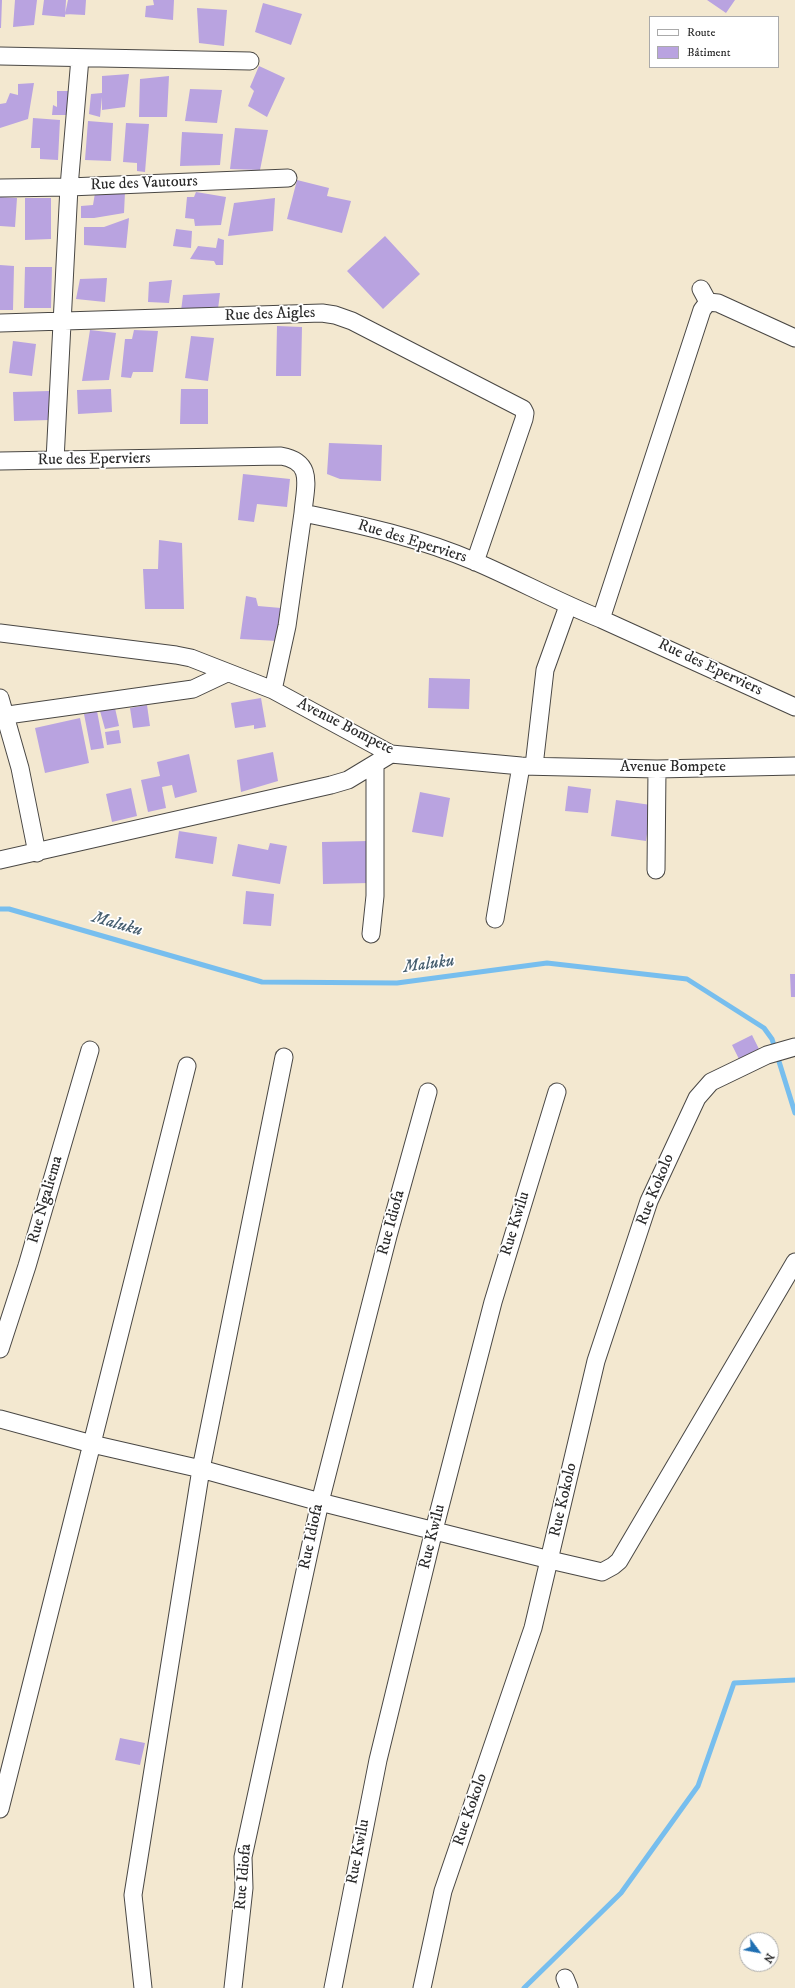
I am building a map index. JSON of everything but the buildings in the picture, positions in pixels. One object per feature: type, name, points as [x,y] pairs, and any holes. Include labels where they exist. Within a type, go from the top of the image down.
[{"type":"street","points":[[0,56],[250,61]]},
{"type":"street","points":[[55,460],[69,187],[80,58]]},
{"type":"street","name":"Rue des Vautours","points":[[0,188],[69,187],[288,178]]},
{"type":"street","points":[[601,619],[702,310],[705,296],[795,338]]},
{"type":"street","name":"Rue des Aigles","points":[[0,323],[322,314],[335,315],[352,321],[519,406],[525,413],[475,562]]},
{"type":"street","name":"Rue des Eperviers","points":[[0,461],[281,456],[293,458],[301,464],[306,472],[303,513],[393,533],[475,562],[568,606],[601,619],[795,707]]},
{"type":"street","points":[[273,690],[287,626],[303,513]]},
{"type":"street","points":[[495,919],[528,766],[545,670],[568,606]]},
{"type":"street","name":"Avenue Bompete","points":[[0,633],[176,655],[273,690],[392,754],[528,766],[657,769],[795,766]]},
{"type":"street","points":[[2,715],[193,689],[227,673]]},
{"type":"street","points":[[0,698],[2,715],[20,768],[37,852]]},
{"type":"street","points":[[0,860],[330,785],[348,780],[392,754]]},
{"type":"street","points":[[371,934],[375,896],[375,764]]},
{"type":"street","points":[[656,870],[657,769]]},
{"type":"street","name":"Rue Ngaliema","points":[[0,1349],[27,1266],[90,1050]]},
{"type":"street","name":"Rue Kokolo","points":[[422,1988],[443,1892],[533,1628],[596,1362],[654,1188],[697,1098],[703,1090],[711,1082],[781,1051]]},
{"type":"street","points":[[143,1988],[133,1895],[201,1469],[284,1057]]},
{"type":"street","points":[[0,1809],[187,1066]]},
{"type":"street","name":"Rue Idiofa","points":[[233,1988],[244,1888],[243,1856],[320,1502],[388,1236],[428,1092]]},
{"type":"street","name":"Rue Kwilu","points":[[333,1988],[378,1760],[434,1530],[495,1294],[557,1092]]},
{"type":"street","points":[[0,1419],[92,1444],[201,1469],[320,1502],[602,1572],[619,1561],[795,1262]]},
{"type":"waterway","name":"Maluku","points":[[0,909],[9,909],[262,982],[397,983],[547,963],[687,979],[764,1028],[772,1039],[795,1113]]},
{"type":"waterway","points":[[524,1988],[621,1893],[698,1786],[734,1683],[795,1680]]}]
